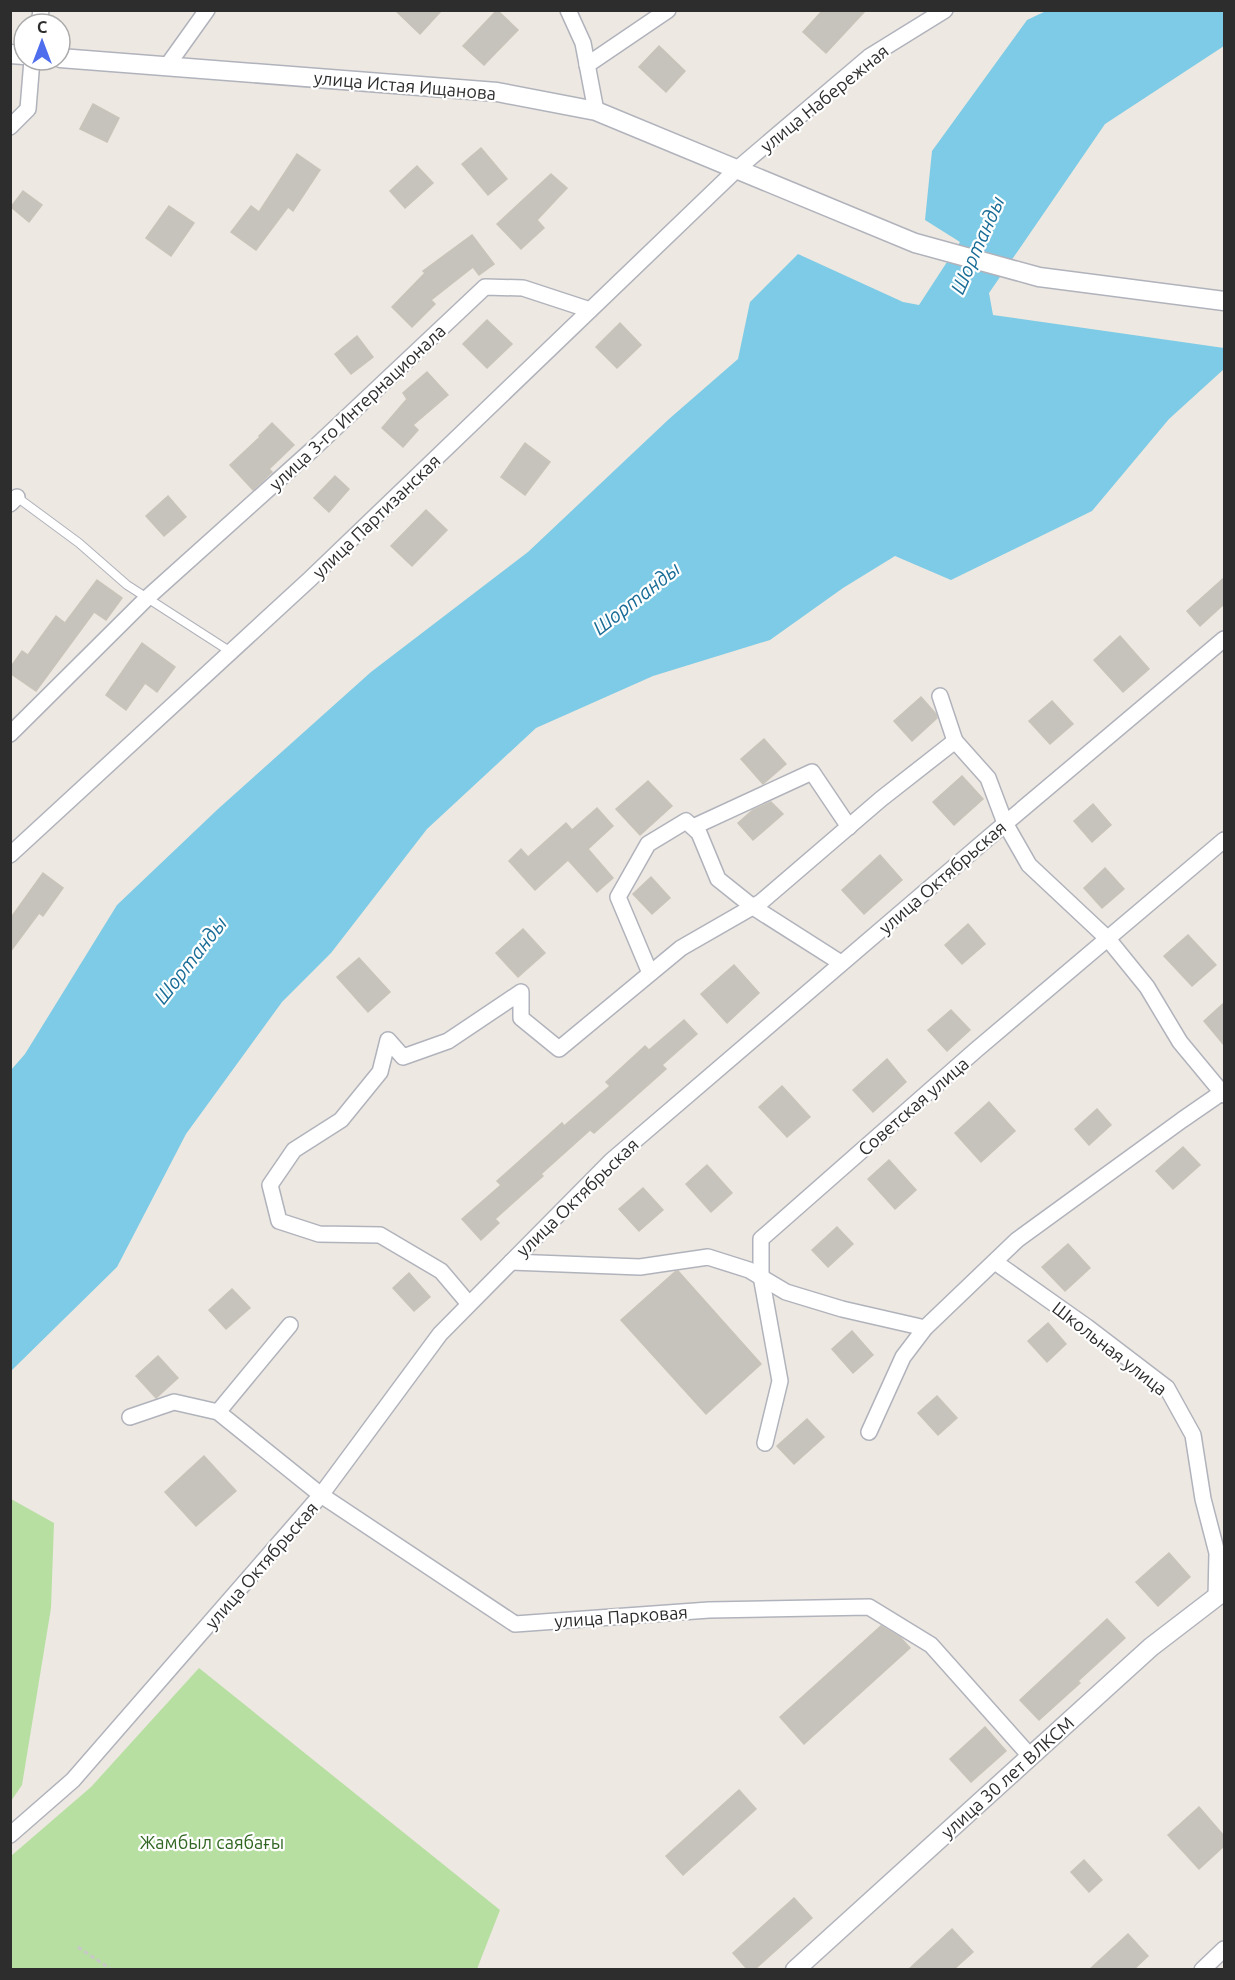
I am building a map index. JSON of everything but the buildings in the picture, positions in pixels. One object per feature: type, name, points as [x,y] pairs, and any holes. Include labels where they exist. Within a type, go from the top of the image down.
[{"type":"street","points":[[167,66],[207,10]]},
{"type":"street","points":[[568,10],[583,43],[596,111]]},
{"type":"street","points":[[587,65],[668,10]]},
{"type":"street","name":"улица Набережная","points":[[736,170],[868,57],[945,10]]},
{"type":"street","name":"улица Истая Ищанова","points":[[72,59],[496,92],[596,111],[915,243],[1039,277],[1224,301]]},
{"type":"street","points":[[10,127],[28,109],[31,72]]},
{"type":"street","name":"улица Партизанская","points":[[10,855],[319,571],[736,170]]},
{"type":"street","name":"улица 3-го Интернационала","points":[[10,734],[147,598],[313,449],[485,287],[523,288],[590,310]]},
{"type":"street","name":"улица Октябрьская","points":[[10,1835],[73,1780],[321,1496],[440,1334],[611,1161],[1005,823],[1224,639]]},
{"type":"street","points":[[869,1432],[903,1357],[926,1328],[1017,1240],[1224,1093],[1180,1042],[1147,987],[1108,939],[1029,865],[1005,823],[988,778],[955,741],[940,696]]},
{"type":"street","points":[[470,1304],[441,1271],[380,1235],[319,1234],[279,1221],[270,1185],[294,1150],[341,1120],[380,1072],[388,1040],[403,1057],[447,1041],[521,992],[521,1018],[559,1049],[681,948],[761,902],[881,799],[955,741]]},
{"type":"street","points":[[693,827],[812,772],[849,827]]},
{"type":"street","points":[[650,973],[618,897],[648,844],[686,821],[699,833],[718,879],[753,907],[841,963]]},
{"type":"street","name":"Советская улица","points":[[765,1443],[780,1381],[760,1276],[761,1239],[976,1050],[1224,840]]},
{"type":"street","points":[[511,1262],[640,1267],[708,1257],[749,1270],[786,1292],[842,1309],[926,1328]]},
{"type":"street","name":"Школьная улица","points":[[994,1262],[1087,1327],[1167,1388],[1193,1435],[1203,1498],[1217,1553],[1220,1594]]},
{"type":"street","points":[[218,1412],[290,1325]]},
{"type":"street","name":"улица Парковая","points":[[130,1417],[174,1402],[218,1412],[321,1496],[516,1623],[710,1610],[869,1607],[931,1645],[1030,1756]]},
{"type":"street","name":"улица 30 лет ВЛКСМ","points":[[795,1970],[1151,1647],[1220,1594]]},
{"type":"street","points":[[1202,1970],[1224,1949]]},
{"type":"lane","points":[[13,498],[79,543],[127,585],[231,652]]},
{"type":"path","points":[[78,1947],[112,1970]]},
{"type":"green space","points":[[11,1499],[54,1523],[51,1608],[22,1785],[11,1801]]},
{"type":"green space","name":"Жамбыл саябағы","points":[[199,1668],[500,1910],[477,1969],[11,1969],[11,1856],[91,1787]]},
{"type":"water","name":"Шортанды","points":[[1048,10],[1224,11],[1224,46],[1105,124],[989,293],[993,315],[1224,348],[1224,369],[1169,419],[1092,511],[951,580],[895,556],[843,588],[770,640],[653,676],[536,728],[427,829],[331,953],[282,1002],[186,1134],[117,1267],[11,1371],[11,1070],[25,1054],[117,905],[218,809],[371,672],[528,552],[669,419],[738,359],[750,302],[798,254],[903,302],[919,305],[960,242],[925,220],[932,151],[1027,20]]}]
